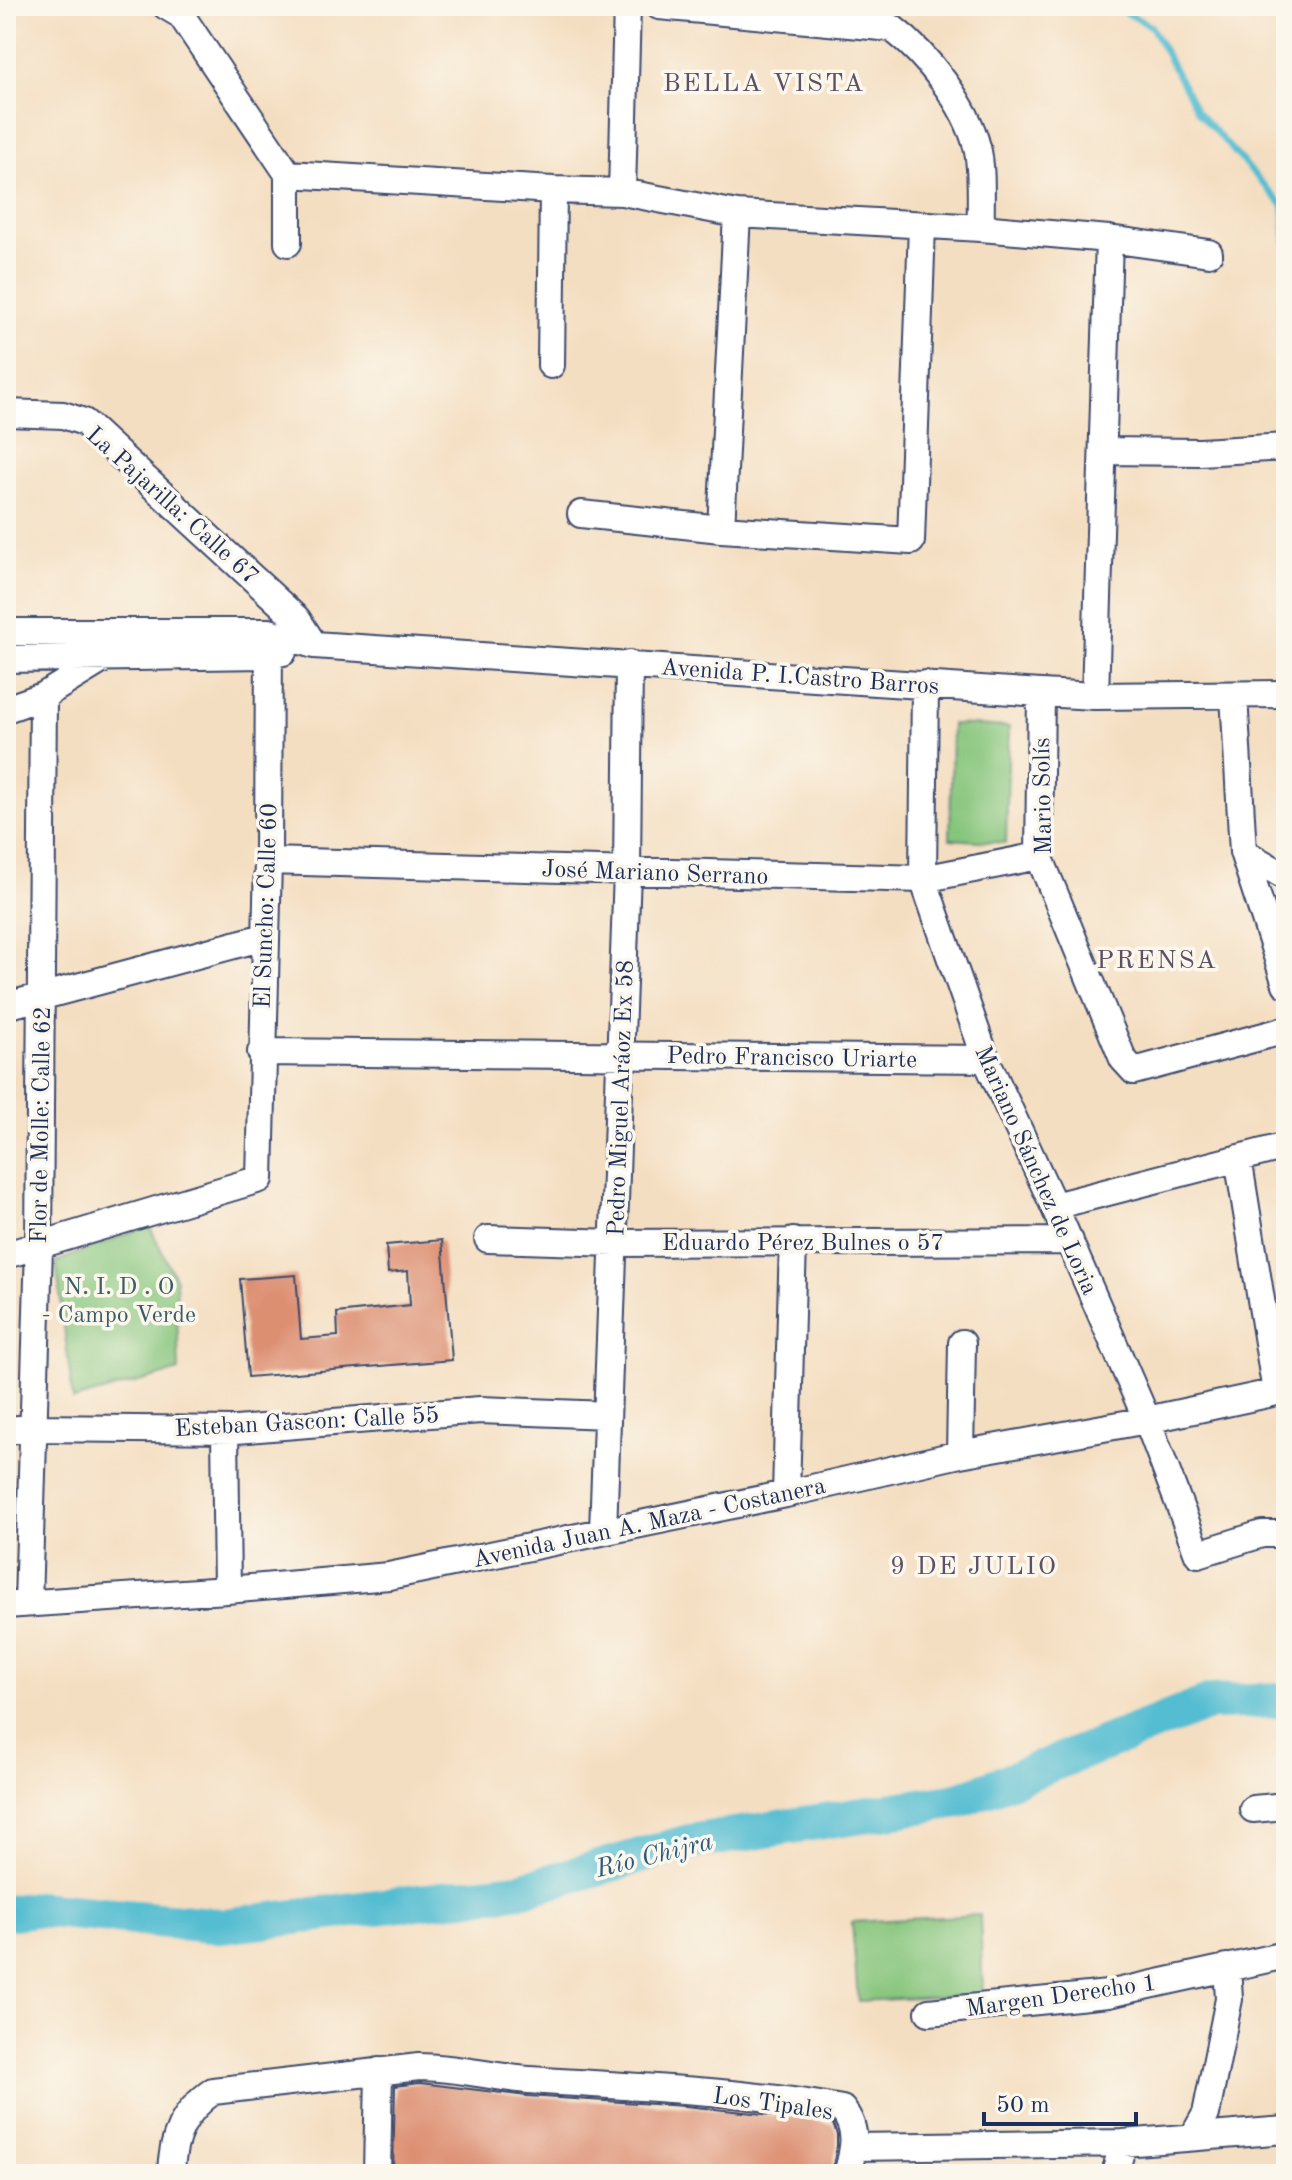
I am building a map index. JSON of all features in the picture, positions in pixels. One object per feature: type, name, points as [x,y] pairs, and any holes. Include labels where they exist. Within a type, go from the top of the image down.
[{"type":"street","points":[[622,192],[627,6]]},
{"type":"street","points":[[659,6],[892,28],[912,44],[953,93],[959,106],[977,147],[981,228]]},
{"type":"street","points":[[179,9],[288,174],[288,243]]},
{"type":"street","points":[[288,174],[622,192],[737,214],[981,228],[1109,239],[1209,253]]},
{"type":"street","points":[[551,365],[553,190]]},
{"type":"street","points":[[721,529],[737,214]]},
{"type":"street","points":[[581,514],[721,529],[911,541],[922,225]]},
{"type":"street","points":[[1095,696],[1109,239]]},
{"type":"street","name":"La Pajarilla: Calle 67","points":[[6,413],[63,415],[84,422],[297,619],[314,645]]},
{"type":"street","points":[[1104,451],[1200,452],[1286,447]]},
{"type":"street","points":[[6,632],[269,644]]},
{"type":"street","points":[[6,659],[269,644]]},
{"type":"street","name":"Avenida P. I.Castro Barros","points":[[269,644],[629,664],[1095,696],[1286,694]]},
{"type":"street","name":"El Suncho: Calle 60","points":[[39,1247],[260,1179],[268,861],[269,644]]},
{"type":"street","points":[[6,709],[43,696],[109,655]]},
{"type":"street","name":"Pedro Miguel Aráoz Ex 58","points":[[603,1531],[627,872],[629,664]]},
{"type":"street","name":"Mariano Sánchez de Loria","points":[[925,684],[923,879],[986,1059],[1070,1241],[1147,1420],[1198,1554],[1262,1534],[1286,1534]]},
{"type":"street","name":"Mario Solís","points":[[1041,693],[1039,856],[1123,1059],[1134,1071],[1286,1030]]},
{"type":"street","points":[[1234,695],[1243,852],[1286,984]]},
{"type":"street","name":"Flor de Molle: Calle 62","points":[[17,1604],[33,1428],[39,1247],[43,696]]},
{"type":"street","points":[[1243,852],[1286,877]]},
{"type":"street","name":"José Mariano Serrano","points":[[268,861],[923,879],[1039,856]]},
{"type":"street","points":[[6,1006],[264,937]]},
{"type":"street","name":"Pedro Francisco Uriarte","points":[[261,1052],[986,1059]]},
{"type":"street","points":[[1054,1206],[1286,1146]]},
{"type":"street","points":[[1238,1158],[1281,1391]]},
{"type":"street","name":"Eduardo Pérez Bulnes o 57","points":[[488,1239],[615,1243],[1070,1241]]},
{"type":"street","points":[[786,1494],[793,1241]]},
{"type":"street","points":[[6,1255],[39,1247]]},
{"type":"street","points":[[960,1454],[962,1343]]},
{"type":"street","name":"Avenida Juan A. Maza - Costanera","points":[[17,1604],[389,1576],[786,1494],[960,1454],[1147,1420],[1281,1391]]},
{"type":"street","name":"Esteban Gascon: Calle 55","points":[[6,1430],[225,1430],[480,1410],[607,1415]]},
{"type":"street","points":[[225,1430],[227,1590]]},
{"type":"street","points":[[1253,1809],[1286,1806]]},
{"type":"street","name":"Margen Derecho 1","points":[[929,2012],[1108,1994],[1286,1955]]},
{"type":"street","points":[[1193,2137],[1206,2114],[1229,1999],[1227,1967]]},
{"type":"street","name":"Los Tipales","points":[[171,2174],[182,2120],[195,2104],[213,2091],[379,2071],[447,2067],[508,2078],[804,2102],[842,2109],[852,2122],[855,2147],[1123,2143],[1286,2130]]},
{"type":"street","points":[[377,2174],[379,2071]]},
{"type":"street","points":[[1115,2174],[1123,2143]]},
{"type":"street","points":[[847,2174],[855,2147]]},
{"type":"green space","points":[[952,724],[1009,727],[1006,843],[950,839]]},
{"type":"green space","name":"N. I. D . O - Campo Verde","points":[[149,1225],[176,1280],[179,1371],[73,1400],[56,1262]]},
{"type":"green space","points":[[980,1915],[983,1995],[858,2001],[852,1922]]},
{"type":"building","points":[[442,1240],[452,1360],[248,1377],[240,1279],[296,1275],[301,1339],[338,1336],[337,1313],[410,1305],[408,1271],[388,1273],[386,1245]]},
{"type":"building","points":[[420,2083],[527,2096],[685,2106],[801,2118],[833,2124],[837,2146],[831,2174],[393,2174],[395,2086]]},
{"type":"waterway","points":[[1113,6],[1151,26],[1197,111],[1283,206],[1286,244]]},
{"type":"waterway","name":"Río Chijra","points":[[6,1913],[36,1909],[223,1926],[524,1889],[689,1842],[959,1800],[1211,1702],[1286,1700]]},
{"type":"district","name":"BELLA VISTA","points":[[764,82]]},
{"type":"district","name":"PRENSA","points":[[1157,959]]},
{"type":"district","name":"9 DE JULIO","points":[[974,1565]]}]
